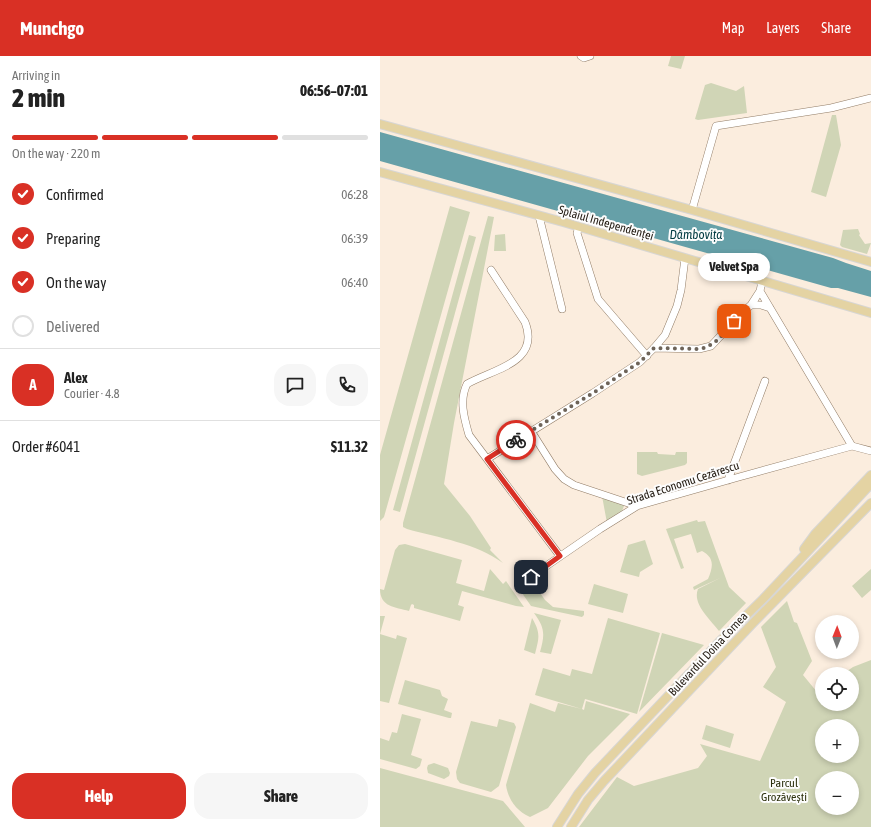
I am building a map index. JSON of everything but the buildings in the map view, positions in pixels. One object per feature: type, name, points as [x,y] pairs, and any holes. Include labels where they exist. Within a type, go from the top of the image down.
[{"type":"main road","points":[[380,124],[692,210],[871,262]]},
{"type":"main road","name":"Splaiul Independenței","points":[[380,172],[579,227],[871,313]]},
{"type":"main road","name":"Bulevardul Doina Cornea","points":[[790,570],[801,552],[815,534],[871,475]]},
{"type":"main road","name":"Bulevardul Doina Cornea","points":[[557,827],[578,794],[600,768],[871,484]]},
{"type":"main road","name":"Bulevardul Doina Cornea","points":[[571,827],[588,800],[604,781],[753,623],[871,503]]},
{"type":"street","points":[[692,210],[716,126],[832,108],[871,98]]},
{"type":"street","points":[[539,216],[562,309]]},
{"type":"street","points":[[579,227],[577,233],[596,296],[647,356]]},
{"type":"street","points":[[487,459],[531,430],[593,393],[647,356],[665,335],[677,306],[681,290],[685,258]]},
{"type":"street","points":[[491,270],[525,322],[529,336],[526,346],[517,359],[502,369],[469,382],[466,385],[463,404],[466,423],[469,435],[560,556]]},
{"type":"street","points":[[654,348],[706,348],[718,340],[751,305],[760,291],[762,281]]},
{"type":"street","points":[[760,291],[852,446]]},
{"type":"street","points":[[751,305],[761,305],[770,308]]},
{"type":"street","points":[[728,480],[765,381]]},
{"type":"street","points":[[531,430],[555,469],[564,479],[574,485],[637,506]]},
{"type":"street","name":"Strada Economu Cezărescu","points":[[520,584],[619,516],[637,506],[852,446],[871,450]]},
{"type":"street","points":[[619,499],[625,508],[619,516]]},
{"type":"green space","points":[[671,56],[685,56],[681,69],[668,66]]},
{"type":"green space","points":[[711,83],[736,91],[744,86],[747,113],[698,120],[695,119],[705,85]]},
{"type":"green space","points":[[832,115],[836,115],[841,145],[826,197],[811,192]]},
{"type":"green space","points":[[450,206],[470,212],[384,517],[380,521],[380,455]]},
{"type":"green space","points":[[488,216],[494,217],[454,423],[444,484],[470,516],[491,548],[490,550],[503,563],[492,556],[469,546],[403,527]]},
{"type":"green space","points":[[858,229],[859,235],[865,244],[871,243],[867,254],[842,247],[840,245],[843,230]]},
{"type":"green space","points":[[505,234],[506,251],[494,251],[495,235]]},
{"type":"green space","points":[[469,235],[476,237],[400,512],[393,510]]},
{"type":"green space","points":[[637,452],[657,452],[658,454],[675,455],[676,452],[687,452],[687,463],[685,465],[642,476],[637,474]]},
{"type":"green space","points":[[602,496],[624,506],[622,511],[607,523]]},
{"type":"green space","points":[[697,520],[698,522],[705,521],[729,587],[746,603],[719,631],[703,611],[697,600],[697,595],[698,589],[720,578],[694,590],[693,587],[708,579],[712,567],[711,560],[702,551],[697,553],[691,534],[674,539],[684,568],[681,569],[666,529]]},
{"type":"green space","points":[[645,540],[653,564],[640,572],[639,577],[620,572],[628,545]]},
{"type":"green space","points":[[405,544],[462,560],[456,583],[484,591],[490,569],[503,584],[506,581],[524,607],[462,591],[458,605],[464,607],[460,621],[414,608],[414,605],[412,604],[409,611],[385,603],[380,589],[384,590],[395,550],[399,545]]},
{"type":"green space","points":[[871,569],[871,590],[862,598],[852,586]]},
{"type":"green space","points":[[534,584],[545,600],[553,607],[584,611],[584,615],[582,617],[531,606],[522,593]]},
{"type":"green space","points":[[594,584],[628,594],[623,613],[588,604]]},
{"type":"green space","name":"Parcul Grozăvești","points":[[787,601],[794,622],[797,623],[812,661],[803,675],[815,690],[815,711],[859,711],[859,667],[853,667],[871,660],[871,827],[579,827],[617,777],[634,786],[698,768],[707,756],[700,744],[760,761],[786,702],[763,687],[776,667],[761,627]]},
{"type":"green space","points":[[534,613],[561,620],[551,654],[540,652],[543,640],[543,631]]},
{"type":"green space","points":[[380,616],[385,616],[380,634]]},
{"type":"green space","points":[[532,618],[538,632],[535,654],[524,650]]},
{"type":"green space","points":[[608,618],[660,633],[637,714],[585,699],[582,709],[535,695],[543,668],[570,676],[572,669],[592,674]]},
{"type":"green space","points":[[662,633],[704,645],[639,712]]},
{"type":"green space","points":[[380,634],[396,639],[397,635],[407,638],[389,703],[380,701]]},
{"type":"green space","points":[[405,680],[440,690],[442,696],[448,699],[444,710],[452,713],[451,718],[398,704]]},
{"type":"green space","points":[[586,701],[630,714],[588,756],[548,808],[530,817],[517,808],[511,800],[506,785],[530,703],[555,712],[558,703],[584,710]]},
{"type":"green space","points":[[402,714],[421,719],[411,755],[422,759],[420,766],[416,769],[380,759],[380,738],[389,741],[392,732],[397,733]]},
{"type":"green space","points":[[499,719],[514,723],[516,727],[499,786],[491,792],[460,783],[457,779],[456,772],[471,721],[497,727]]},
{"type":"green space","points":[[706,725],[734,734],[730,748],[702,739]]},
{"type":"green space","points":[[434,763],[448,768],[450,773],[449,776],[444,779],[428,773],[428,765]]},
{"type":"green space","points":[[380,768],[503,801],[525,827],[380,827]]},
{"type":"water","name":"Dâmbovița","points":[[380,132],[833,258],[871,271],[871,297],[838,288],[831,288],[380,161]]},
{"type":"way so far","points":[[516,440],[593,393],[640,362],[654,348],[706,348],[718,340],[734,321]]},
{"type":"place","name":"Velvet Spa","points":[[734,321]]},
{"type":"route","points":[[516,440],[487,459],[560,556],[531,577]]}]
